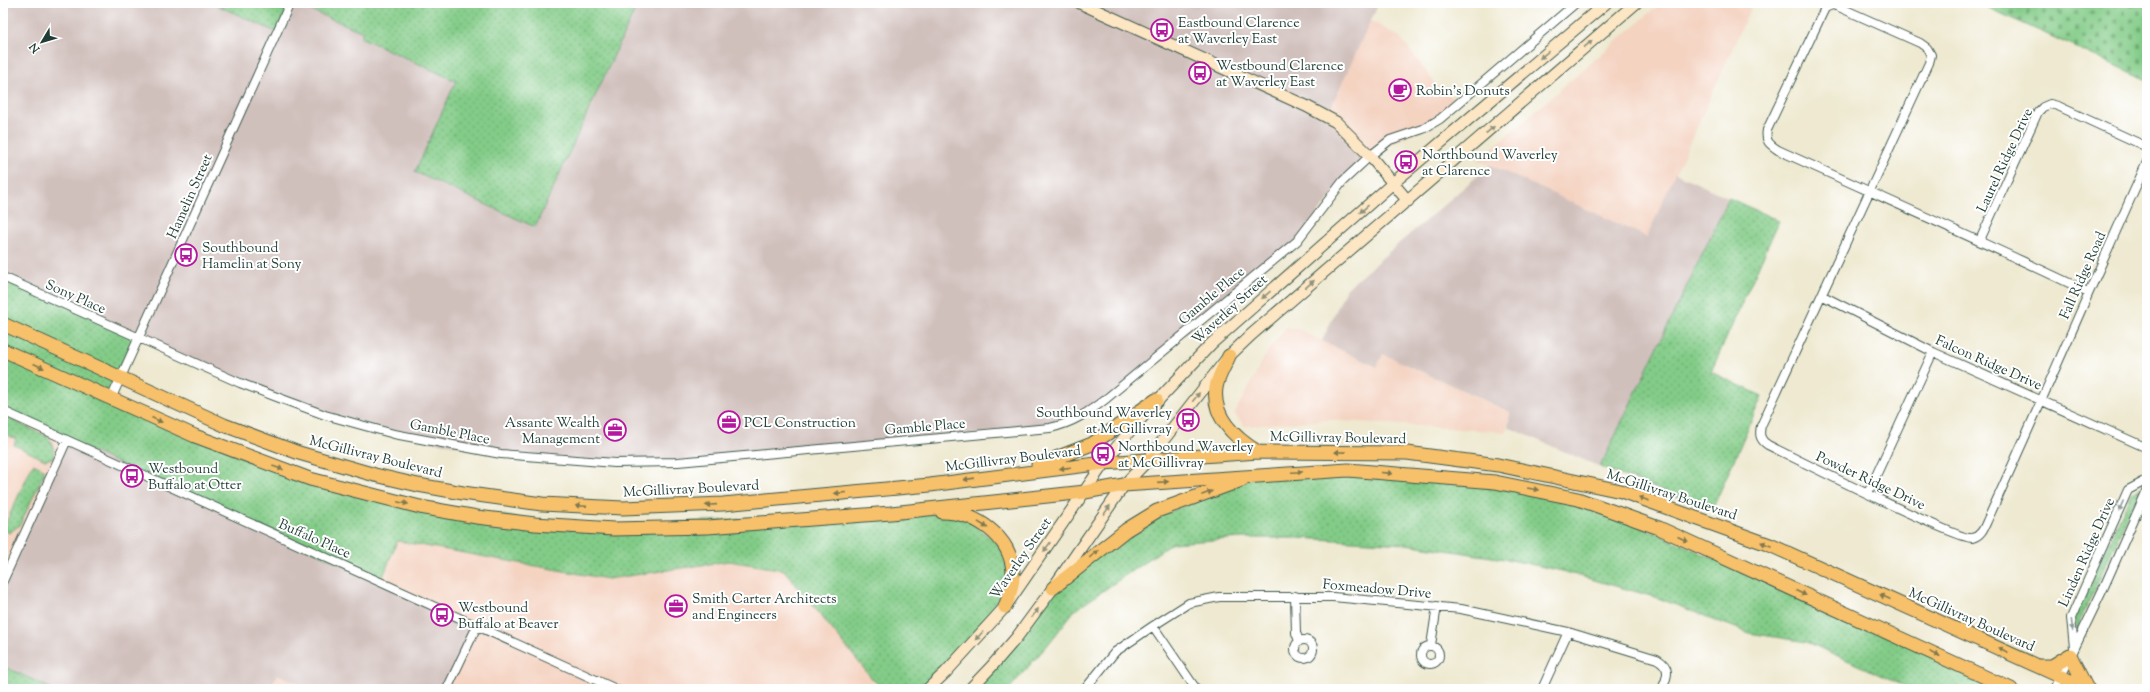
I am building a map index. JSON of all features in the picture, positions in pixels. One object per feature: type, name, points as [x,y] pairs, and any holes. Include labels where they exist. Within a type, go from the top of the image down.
[{"type":"main road","points":[[1080,3],[1306,106],[1336,122],[1370,156],[1408,201]]},
{"type":"main road","name":"Waverley Street","points":[[928,689],[946,672],[1005,607],[1104,463],[1156,400],[1211,344],[1393,183],[1606,3]]},
{"type":"main road","points":[[970,689],[1017,637],[1053,588],[1124,485],[1147,461],[1229,356],[1250,335],[1408,201],[1636,3]]},
{"type":"main road","name":"McGillivray Boulevard","points":[[3,324],[122,377],[224,425],[332,463],[418,485],[542,504],[623,508],[716,505],[930,485],[1104,463],[1258,452],[1407,453],[1498,465],[1621,491],[1770,545],[2088,689]]},
{"type":"main road","points":[[3,350],[229,450],[310,479],[381,498],[477,518],[542,525],[654,530],[891,513],[1085,492],[1124,485],[1348,470],[1495,482],[1578,499],[1659,528],[2012,689]]},
{"type":"main road","points":[[1229,356],[1216,388],[1217,409],[1226,426],[1243,442],[1258,452]]},
{"type":"main road","points":[[1008,474],[1059,458],[1092,444],[1156,400]]},
{"type":"main road","points":[[1053,588],[1126,530],[1158,511],[1258,475]]},
{"type":"main road","points":[[891,513],[950,512],[980,522],[993,532],[1006,548],[1012,567],[1012,586],[1005,607]]},
{"type":"main road","points":[[2039,666],[2052,666],[2072,651],[2088,689]]},
{"type":"street","name":"Hamelin Street","points":[[111,399],[290,3]]},
{"type":"street","name":"Gamble Place","points":[[139,338],[240,383],[325,415],[394,434],[501,454],[615,463],[678,462],[1050,428],[1065,425],[1088,412],[1297,241],[1343,181],[1370,156],[1390,140],[1424,129],[1440,119],[1576,3]]},
{"type":"street","points":[[1823,296],[1871,193],[1929,63],[1931,55],[1920,43],[1832,5],[1825,8],[1820,14],[1767,130],[1766,137],[1769,145],[1871,193],[1980,240],[2088,292]]},
{"type":"street","name":"Laurel Ridge Drive","points":[[1980,240],[2038,112],[2043,107],[2050,104],[2058,106],[2147,147]]},
{"type":"street","name":"Fall Ridge Road","points":[[2043,400],[2088,292],[2147,162]]},
{"type":"street","name":"Sony Place","points":[[3,277],[139,338]]},
{"type":"street","name":"Falcon Ridge Drive","points":[[1823,296],[1932,352],[2043,400],[2147,448]]},
{"type":"street","name":"Powder Ridge Drive","points":[[1823,296],[1761,426],[1760,434],[1762,441],[1768,445],[1868,494],[1961,536],[1971,539],[1980,534],[2043,400]]},
{"type":"street","points":[[1868,494],[1932,352]]},
{"type":"street","name":"Buffalo Place","points":[[3,411],[616,689]]},
{"type":"street","points":[[3,581],[67,440]]},
{"type":"street","name":"Linden Ridge Drive","points":[[2072,651],[2071,618],[2128,490],[2147,480]]},
{"type":"street","name":"Linden Ridge Drive","points":[[2055,689],[2147,490]]},
{"type":"street","points":[[1295,596],[1296,633],[1299,641]]},
{"type":"street","name":"Foxmeadow Drive","points":[[1085,689],[1114,652],[1177,609],[1203,600],[1295,596],[1333,597],[1438,606],[1568,632],[1657,659],[1667,668],[1668,674],[1662,689]]},
{"type":"street","points":[[1431,645],[1438,606]]},
{"type":"street","points":[[447,689],[477,626]]},
{"type":"street","points":[[1153,626],[1196,689]]},
{"type":"street","points":[[1542,689],[1568,632]]},
{"type":"shaded area","points":[[3,3],[212,3],[276,32],[290,3],[1379,3],[1329,111],[1322,114],[1370,156],[1343,181],[1297,241],[1107,398],[1065,425],[708,460],[582,461],[431,442],[282,399],[3,277]]},
{"type":"shaded area","points":[[1661,3],[1753,3],[1647,237],[1478,160]]},
{"type":"shaded area","points":[[1371,21],[1400,37],[1441,91],[1457,100],[1433,122],[1370,156],[1321,114]]},
{"type":"shaded area","points":[[1490,165],[1647,237],[1675,173],[1729,198],[1600,467],[1508,427],[1510,412],[1383,354],[1377,367],[1322,341],[1346,289]]},
{"type":"shaded area","points":[[1286,327],[1298,329],[1376,367],[1383,354],[1510,412],[1506,432],[1329,420],[1245,426],[1234,414],[1268,351]]},
{"type":"shaded area","points":[[3,411],[67,440],[3,581]]},
{"type":"shaded area","points":[[67,440],[477,626],[447,689],[311,689],[277,674],[270,689],[52,689],[3,666],[3,581]]},
{"type":"shaded area","points":[[397,541],[608,579],[729,561],[784,570],[874,681],[864,689],[447,689],[381,582]]},
{"type":"shaded area","points":[[277,673],[311,689],[270,689]]},
{"type":"green space","points":[[212,3],[290,3],[276,32]]},
{"type":"green space","points":[[299,3],[638,3],[535,227],[415,172],[456,81],[360,37],[363,32],[298,5]]},
{"type":"green space","points":[[1978,3],[2147,3],[2147,80]]},
{"type":"green space","points":[[1729,198],[1779,221],[1711,372],[1762,396],[1712,510],[1600,467]]},
{"type":"green space","points":[[3,277],[139,338],[111,399],[347,490],[572,527],[891,513],[964,516],[1009,553],[1005,607],[928,689],[886,689],[874,681],[784,570],[729,561],[608,579],[397,541],[381,582],[3,411]]},
{"type":"green space","points":[[3,416],[47,436],[53,446],[53,458],[45,460],[14,445],[16,439],[3,433]]},
{"type":"green space","points":[[33,464],[44,469],[44,474],[20,525],[9,533],[3,529]]},
{"type":"green space","points":[[1348,470],[1495,482],[1578,499],[2011,689],[1911,689],[1807,642],[1749,633],[1658,598],[1562,571],[1511,560],[1406,544],[1298,538],[1242,538],[1172,543],[1074,611],[1050,642],[1009,689],[970,689],[1053,588],[1126,530],[1258,475]]},
{"type":"green space","points":[[2141,487],[2075,632],[2074,620],[2131,493]]},
{"type":"green space","points":[[3,666],[52,689],[3,689]]},
{"type":"place","name":"Eastbound Clarence at Waverley East","points":[[1162,30]]},
{"type":"place","name":"Westbound Clarence at Waverley East","points":[[1200,73]]},
{"type":"place","name":"Robin's Donuts","points":[[1400,90]]},
{"type":"place","name":"Northbound Waverley at Clarence","points":[[1406,162]]},
{"type":"place","name":"Southbound Hamelin at Sony","points":[[186,255]]},
{"type":"place","name":"Southbound Waverley at McGillivray","points":[[1188,420]]},
{"type":"place","name":"PCL Construction","points":[[729,422]]},
{"type":"place","name":"Assante Wealth Management","points":[[615,430]]},
{"type":"place","name":"Northbound Waverley at McGillivray","points":[[1103,454]]},
{"type":"place","name":"Westbound Buffalo at Otter","points":[[132,476]]},
{"type":"place","name":"Smith Carter Architects and Engineers","points":[[676,606]]},
{"type":"place","name":"Westbound Buffalo at Beaver","points":[[442,615]]}]
